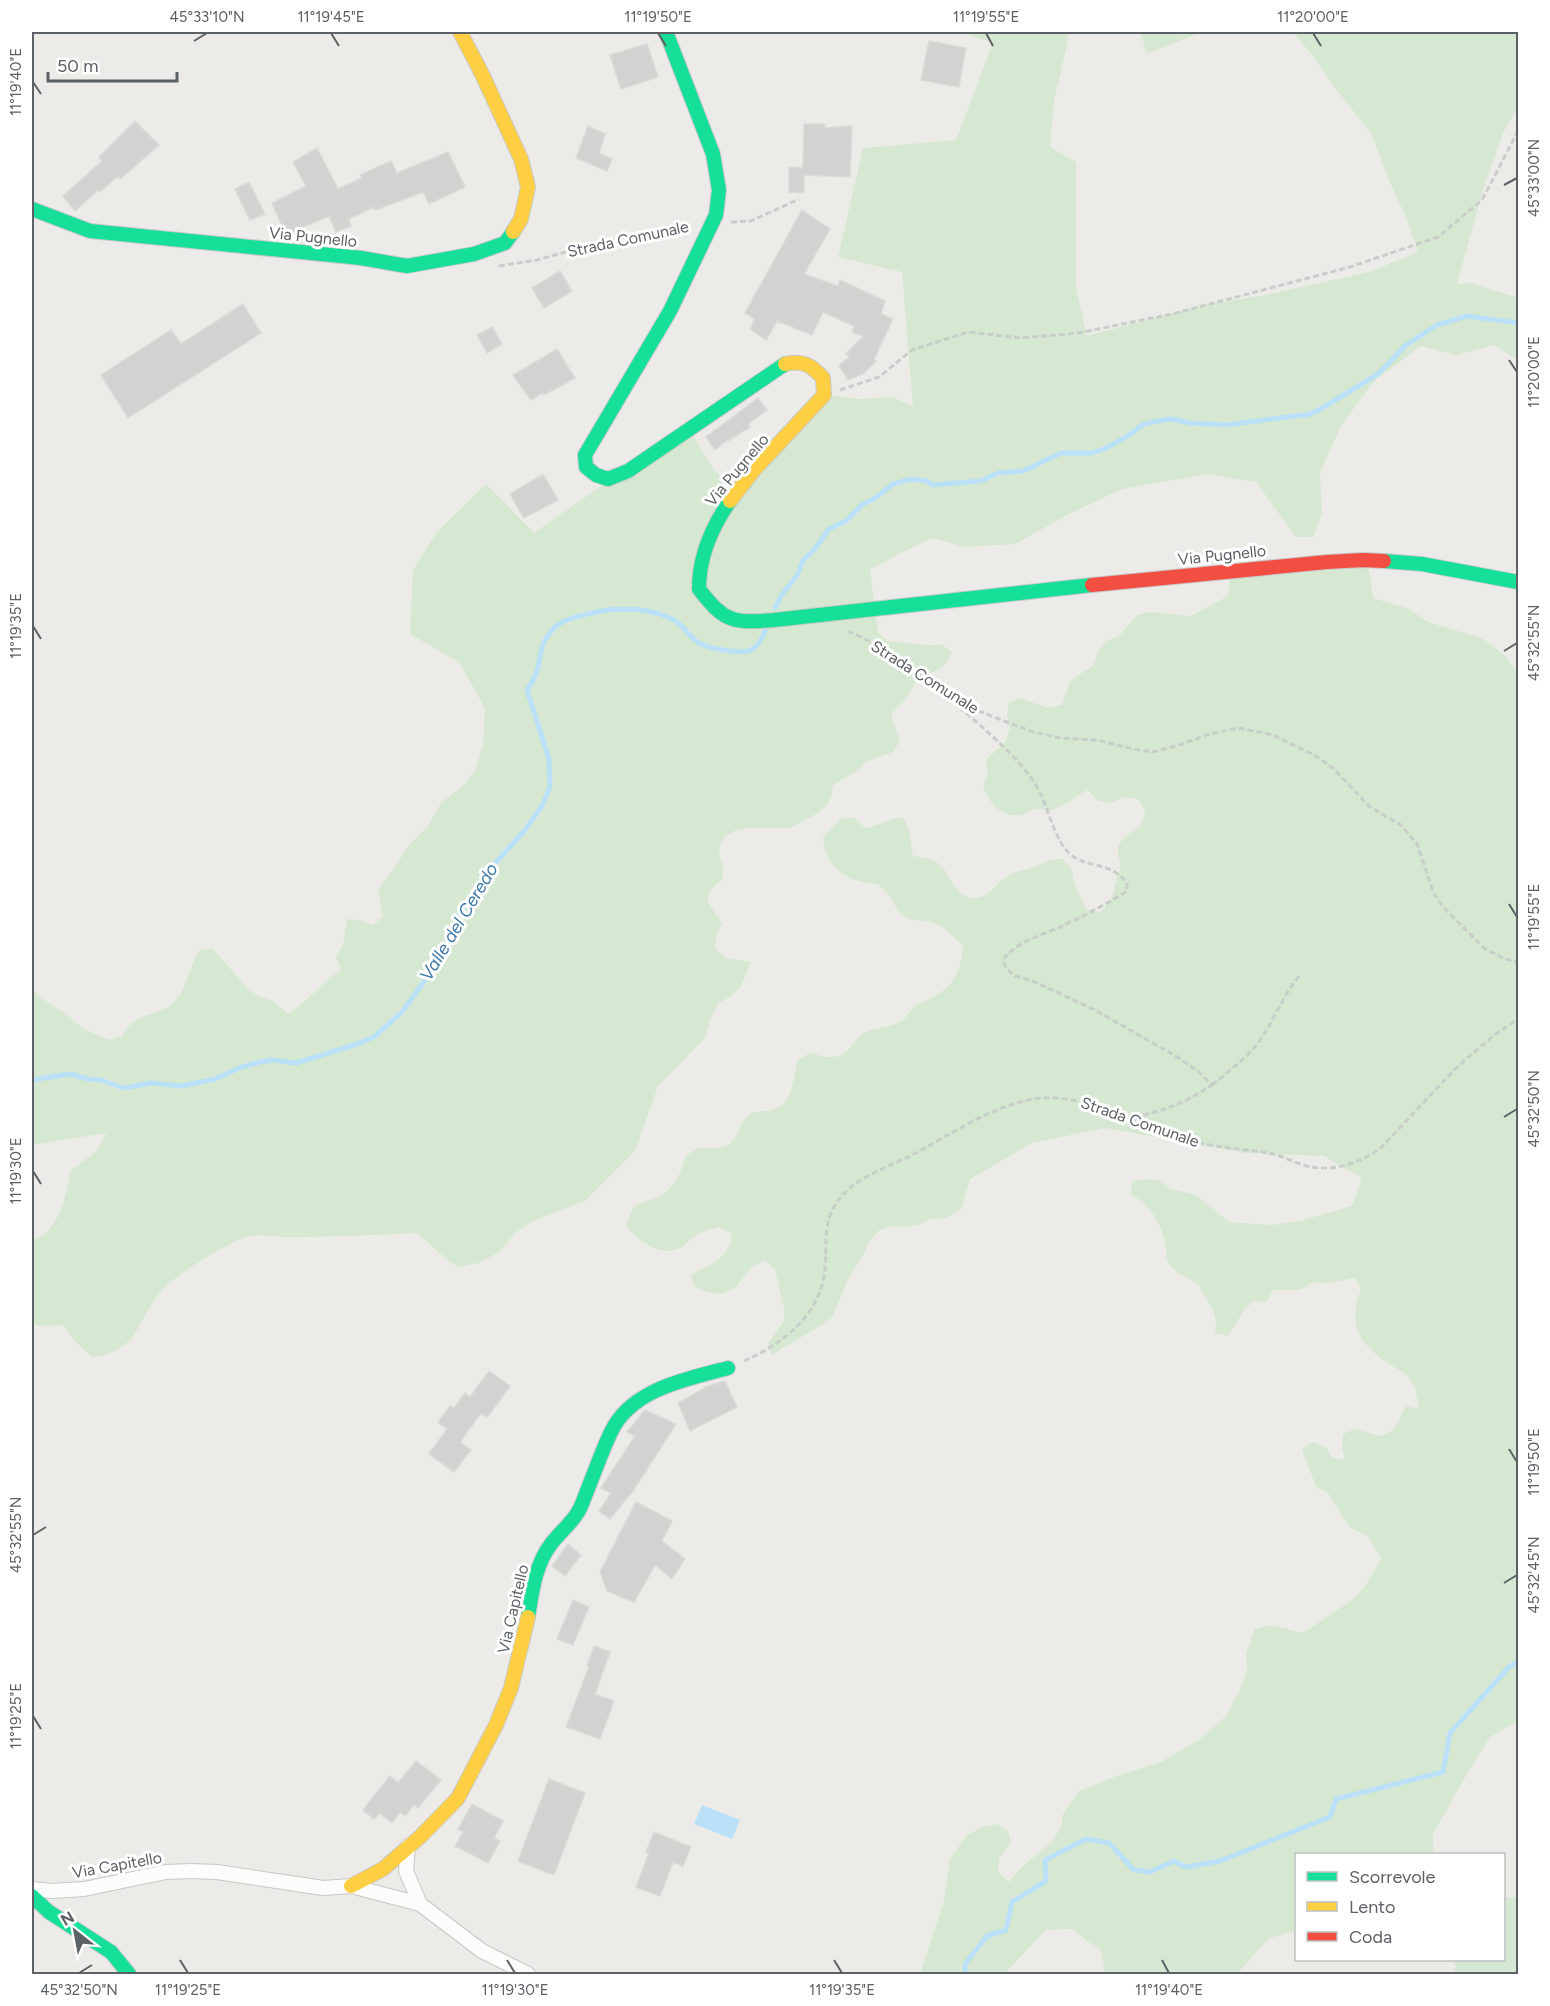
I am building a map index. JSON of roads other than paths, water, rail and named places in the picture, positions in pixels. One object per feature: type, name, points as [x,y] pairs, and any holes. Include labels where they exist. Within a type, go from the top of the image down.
[{"type":"street","name":"Via Pugnello","points":[[32,209],[90,231],[361,258],[407,266],[474,254],[506,243],[521,219],[528,187],[521,159],[460,32]]},
{"type":"street","name":"Via Pugnello","points":[[666,32],[713,154],[719,190],[716,215],[670,311],[585,455],[586,467],[596,475],[608,479],[628,471],[782,365],[797,361],[809,363],[823,378],[824,394],[746,482],[714,524],[701,559],[699,589],[716,612],[737,622],[1363,560],[1422,564],[1518,582]]},
{"type":"street","name":"Via Capitello","points":[[351,1886],[383,1869],[421,1836],[458,1798],[491,1734],[511,1688],[523,1643],[535,1578],[542,1559],[551,1544],[578,1513],[612,1429],[622,1415],[633,1403],[644,1396],[688,1379],[729,1368]]},
{"type":"street","name":"Via Capitello","points":[[408,1846],[405,1871],[420,1904]]},
{"type":"street","name":"Via Capitello","points":[[32,1889],[52,1891],[84,1889],[166,1872],[191,1871],[217,1872],[323,1888],[351,1886],[420,1904],[482,1951],[528,1974]]},
{"type":"street","points":[[32,1896],[68,1926],[108,1949],[129,1974]]},
{"type":"water","points":[[702,1805],[740,1820],[732,1839],[694,1824]]},
{"type":"waterway","name":"Valle del Ceredo","points":[[775,608],[798,574],[803,560],[814,550],[829,529],[846,521],[863,504],[874,499],[893,484],[911,479],[927,481],[932,485],[981,481],[998,473],[1023,471],[1061,453],[1092,453],[1104,449],[1144,424],[1158,421],[1171,419],[1191,423],[1227,425],[1310,414],[1378,374],[1406,345],[1437,325],[1467,316],[1518,323]]},
{"type":"waterway","name":"Valle del Ceredo","points":[[32,1080],[70,1074],[101,1080],[123,1088],[151,1083],[181,1086],[215,1079],[239,1068],[260,1062],[273,1060],[296,1063],[374,1037],[402,1012],[436,965],[461,912],[482,878],[525,830],[542,806],[550,787],[549,759],[527,690],[536,674],[543,645],[554,628],[567,620],[592,613],[621,609],[639,610],[673,619],[699,643],[716,649],[737,651],[748,651],[757,646],[765,631]]},
{"type":"waterway","points":[[965,1974],[965,1964],[987,1936],[1006,1930],[1012,1902],[1046,1881],[1045,1860],[1086,1839],[1109,1843],[1134,1870],[1150,1872],[1174,1861],[1185,1867],[1220,1861],[1330,1817],[1336,1799],[1443,1772],[1450,1733],[1509,1667],[1518,1662]]}]
